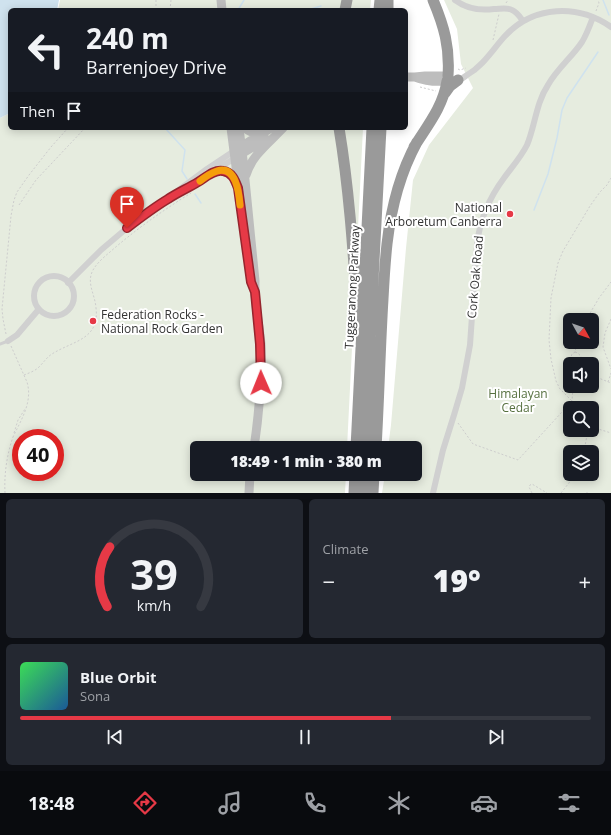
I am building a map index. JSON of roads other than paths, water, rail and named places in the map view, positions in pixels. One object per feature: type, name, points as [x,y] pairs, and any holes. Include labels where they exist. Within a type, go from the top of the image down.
[{"type":"highway","points":[[370,337],[382,235],[386,211],[391,194],[406,160],[437,111],[440,92],[454,76],[448,52],[446,35],[433,0]]},
{"type":"highway","points":[[339,130],[344,155],[354,265],[360,372]]},
{"type":"highway","name":"Tuggeranong Parkway","points":[[356,441],[372,130]]},
{"type":"highway","name":"Tuggeranong Parkway","points":[[366,441],[381,130]]},
{"type":"highway","points":[[376,441],[387,244],[391,218],[400,182],[408,160],[417,142]]},
{"type":"highway","points":[[354,493],[355,481]]},
{"type":"highway","points":[[364,493],[365,481]]},
{"type":"highway","points":[[373,493],[374,481]]},
{"type":"street","points":[[455,0],[466,7],[474,9],[510,9],[515,11],[523,21]]},
{"type":"street","points":[[410,77],[454,76],[476,69],[510,32],[523,21],[539,14],[568,11],[593,17],[611,27]]},
{"type":"street","name":"Cork Oak Road","points":[[433,493],[442,450],[462,388],[470,345],[478,233],[482,216],[491,197],[526,146],[547,86],[582,42],[593,17]]},
{"type":"street","points":[[232,130],[245,181],[256,281],[255,292],[260,344],[261,383],[255,441]]},
{"type":"street","points":[[239,130],[238,188],[251,282],[255,292]]},
{"type":"street","points":[[248,130],[257,133],[268,130]]},
{"type":"street","points":[[168,198],[199,182],[214,172],[268,130]]},
{"type":"street","points":[[68,282],[101,250],[127,228],[207,169],[238,152],[255,147],[279,130]]},
{"type":"street","points":[[245,181],[249,167],[254,158],[280,130]]},
{"type":"street","points":[[214,172],[220,170],[228,173],[234,178],[238,188]]},
{"type":"street","points":[[54,277],[61,278],[68,282],[71,287],[73,297],[72,303],[66,311],[60,315],[54,316],[44,314],[35,304],[34,297],[35,290],[41,281],[54,277]]},
{"type":"street","points":[[8,341],[17,335],[39,309]]},
{"type":"street","points":[[249,493],[250,481]]},
{"type":"lane","points":[[0,344],[8,341]]},
{"type":"water","points":[[0,0],[59,0],[57,8],[8,8],[8,114],[0,118]]},
{"type":"waterway","points":[[239,8],[244,0]]},
{"type":"waterway","points":[[603,0],[609,15]]},
{"type":"waterway","points":[[314,8],[321,6]]},
{"type":"waterway","points":[[534,210],[548,174],[562,110],[567,98],[598,52]]},
{"type":"waterway","points":[[167,130],[185,150],[182,171],[187,179]]},
{"type":"waterway","points":[[195,194],[201,203]]},
{"type":"place","name":"National Arboretum Canberra","points":[[510,214]]},
{"type":"place","name":"Federation Rocks - National Rock Garden","points":[[93,321]]},
{"type":"park label","name":"Himalayan Cedar","points":[[518,400]]}]
